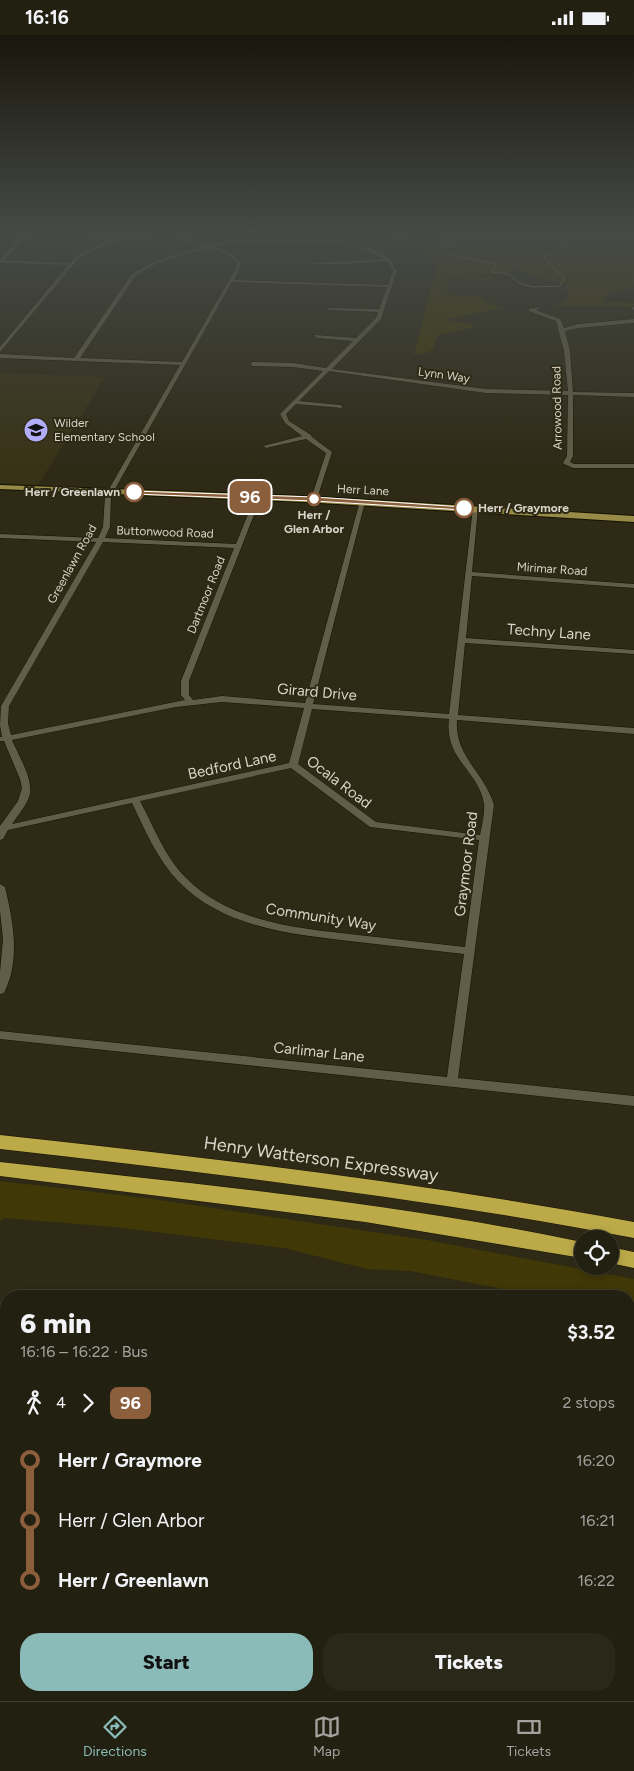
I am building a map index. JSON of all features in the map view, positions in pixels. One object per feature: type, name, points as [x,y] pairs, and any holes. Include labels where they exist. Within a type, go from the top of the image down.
[{"type":"highway","name":"Henry Watterson Expressway","points":[[0,1142],[354,1183],[542,1213],[634,1230]]},
{"type":"highway","points":[[0,1169],[275,1201],[404,1219],[574,1248]]},
{"type":"highway","points":[[619,1257],[634,1260]]},
{"type":"main road","name":"Herr Lane","points":[[0,487],[314,499],[634,519]]},
{"type":"street","points":[[0,350],[32,311]]},
{"type":"street","points":[[76,359],[109,311]]},
{"type":"street","name":"Greenlawn Road","points":[[0,837],[2,829],[23,801],[26,790],[24,779],[4,739],[5,706],[107,528],[106,503],[111,491],[215,311]]},
{"type":"street","points":[[314,499],[329,453],[326,448],[284,418],[285,411],[378,319],[382,311],[375,311]]},
{"type":"street","points":[[533,311],[558,320],[590,325]]},
{"type":"street","name":"Arrowood Road","points":[[558,320],[563,330],[570,393],[570,456],[566,463],[573,466],[634,466]]},
{"type":"street","points":[[563,330],[590,325],[634,321]]},
{"type":"street","points":[[317,336],[357,340]]},
{"type":"street","points":[[0,356],[184,364]]},
{"type":"street","name":"Lynn Way","points":[[253,364],[282,364],[327,369],[486,391],[634,395]]},
{"type":"street","points":[[294,402],[340,407]]},
{"type":"street","points":[[266,446],[309,436]]},
{"type":"street","name":"Dartmoor Road","points":[[190,701],[186,695],[185,681],[258,497]]},
{"type":"street","name":"Bedford Lane","points":[[2,829],[293,765],[362,502]]},
{"type":"street","name":"Graymoor Road","points":[[452,1082],[485,838],[488,799],[481,784],[465,765],[454,743],[452,731],[476,509]]},
{"type":"street","name":"Buttonwood Road","points":[[0,536],[238,546]]},
{"type":"street","name":"Mirimar Road","points":[[468,575],[634,586]]},
{"type":"street","name":"Techny Lane","points":[[462,640],[634,653]]},
{"type":"street","name":"Girard Drive","points":[[4,739],[190,701],[222,699],[634,731]]},
{"type":"street","name":"Ocala Road","points":[[293,765],[373,825],[485,838]]},
{"type":"street","name":"Community Way","points":[[135,800],[174,870],[190,887],[212,903],[233,914],[253,921],[301,932],[469,951]]},
{"type":"street","points":[[0,887],[8,919],[10,950],[0,990]]},
{"type":"street","name":"Carlimar Lane","points":[[0,1035],[634,1101]]},
{"type":"shaded area","points":[[425,311],[488,311],[447,319],[454,322],[473,324],[472,328],[438,335],[432,350],[414,355]]},
{"type":"shaded area","name":"Wilder Elementary School","points":[[0,373],[105,377],[38,485],[0,483]]},
{"type":"shaded area","points":[[0,1181],[146,1198],[427,1240],[574,1268],[574,1275],[613,1275],[634,1279],[634,1290],[509,1290],[410,1271],[367,1269],[284,1248],[115,1227],[4,1218],[0,1221]]},
{"type":"bus line","name":"96","points":[[134,492],[314,499],[464,508]]},
{"type":"place","name":"Wilder Elementary School","points":[[36,430]]},
{"type":"place","name":"Herr / Greenlawn","points":[[134,492]]},
{"type":"place","name":"Herr / Glen Arbor","points":[[314,499]]},
{"type":"place","name":"Herr / Graymore","points":[[464,508]]}]
